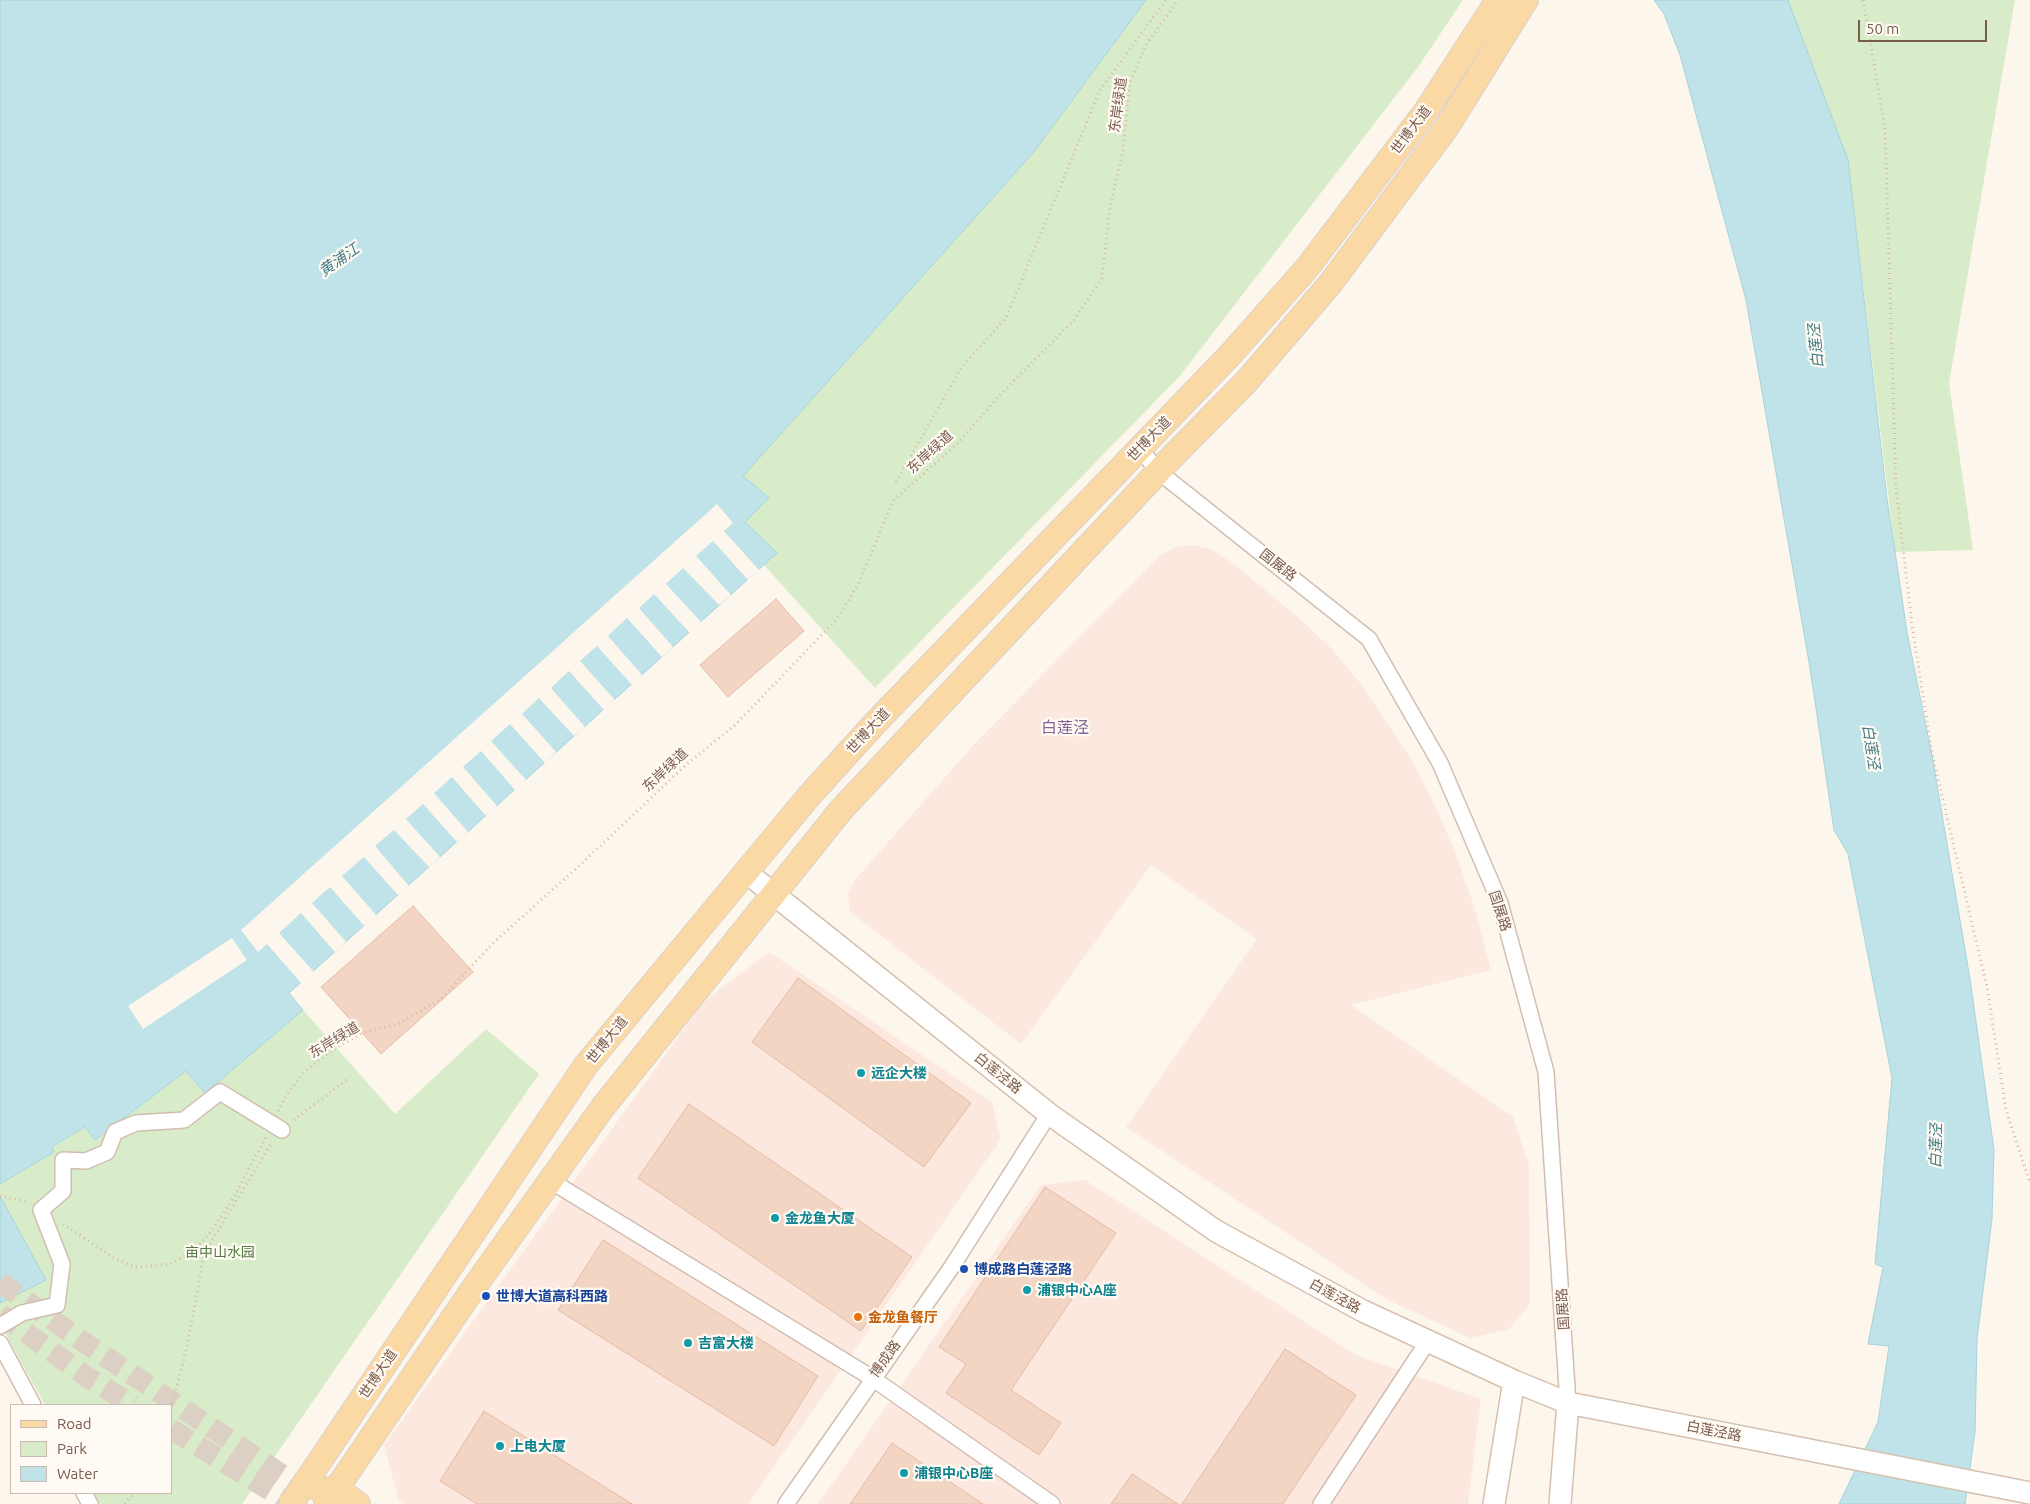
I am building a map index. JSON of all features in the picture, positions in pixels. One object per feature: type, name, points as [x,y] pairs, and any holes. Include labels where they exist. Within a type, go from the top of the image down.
[{"type":"main road","name":"世博大道","points":[[296,1501],[586,1065],[809,796],[877,721],[1230,355],[1307,268],[1426,110],[1498,0]]},
{"type":"main road","name":"世博大道","points":[[330,1496],[603,1107],[841,810],[1246,382],[1330,284],[1447,127],[1526,0]]},
{"type":"main road","points":[[296,1501],[330,1496],[358,1504]]},
{"type":"street","name":"国展路","points":[[1140,449],[1159,472],[1369,639],[1440,763],[1500,903],[1546,1072],[1568,1403],[1560,1504]]},
{"type":"street","name":"白莲泾路","points":[[746,872],[1049,1114],[1216,1231],[1363,1311],[1514,1381],[1568,1403],[2030,1493]]},
{"type":"street","points":[[0,1326],[22,1313],[57,1305],[62,1264],[38,1206],[63,1191],[63,1160],[86,1161],[107,1152],[115,1132],[136,1123],[184,1120],[220,1092],[277,1127]]},
{"type":"street","name":"博成路","points":[[786,1504],[950,1268],[1049,1114]]},
{"type":"street","points":[[551,1181],[872,1378],[1052,1504]]},
{"type":"street","points":[[1321,1504],[1428,1341]]},
{"type":"street","points":[[0,1343],[32,1404]]},
{"type":"street","points":[[1494,1504],[1514,1381]]},
{"type":"path","points":[[896,482],[961,368],[1006,318],[1100,90],[1166,0]]},
{"type":"path","name":"东岸绿道","points":[[0,1196],[38,1206],[114,1258],[135,1267],[170,1264],[192,1252],[210,1234],[254,1160],[277,1127],[286,1096],[305,1071],[334,1049],[362,1033],[398,1024],[441,999],[493,942],[579,866],[687,764],[736,725],[837,619],[858,585],[893,501],[958,443],[1000,395],[1074,320],[1102,278],[1110,207],[1123,150],[1130,82],[1146,45],[1178,0]]},
{"type":"path","points":[[1863,0],[1885,128],[1896,486],[1912,625],[1932,753],[1987,987],[2006,1110],[2030,1183]]},
{"type":"path","points":[[172,1405],[187,1347],[204,1254],[277,1127],[349,1078]]},
{"type":"path","points":[[125,1504],[133,1494]]},
{"type":"shaded area","points":[[1193,545],[1211,549],[1235,565],[1301,620],[1331,648],[1361,684],[1409,756],[1434,803],[1457,857],[1474,906],[1491,970],[1351,1005],[1513,1117],[1529,1165],[1530,1304],[1509,1329],[1470,1338],[1386,1299],[1126,1127],[1257,939],[1151,865],[1021,1044],[850,912],[848,895],[855,880],[976,742],[1161,555],[1176,547]]},
{"type":"shaded area","points":[[769,952],[992,1102],[1001,1139],[748,1504],[404,1504],[399,1501],[384,1445],[704,1001]]},
{"type":"shaded area","points":[[1085,1180],[1356,1355],[1481,1399],[1468,1504],[818,1504],[1041,1185]]},
{"type":"green space","points":[[1146,0],[1463,0],[1418,67],[1179,377],[875,688],[764,565],[777,553],[745,522],[743,476],[1033,153]]},
{"type":"green space","points":[[1788,0],[2015,0],[1949,383],[1973,550],[1895,552],[1848,160]]},
{"type":"green space","name":"亩中山水园","points":[[303,1010],[395,1114],[486,1029],[539,1074],[242,1504],[100,1504],[95,1494],[172,1494],[172,1404],[44,1404],[0,1324],[0,1303],[46,1280],[0,1196],[0,1184],[54,1152],[52,1148],[85,1127],[95,1139],[186,1071],[205,1093]]},
{"type":"water","name":"黄浦江","points":[[0,0],[1146,0],[1033,153],[743,476],[769,498],[745,522],[777,553],[289,993],[303,1010],[205,1093],[186,1071],[95,1140],[85,1127],[52,1147],[54,1152],[0,1184]]},
{"type":"water","points":[[1654,0],[1788,0],[1848,160],[1887,499],[1907,632],[1933,761],[1970,979],[1994,1150],[1992,1219],[1977,1339],[1975,1432],[1965,1504],[1839,1504],[1878,1422],[1889,1346],[1868,1344],[1883,1267],[1875,1264],[1892,1078],[1848,854],[1834,830],[1810,668],[1746,300],[1680,55],[1664,14]]},
{"type":"water","points":[[0,1196],[46,1280],[0,1303]]},
{"type":"pier","points":[[717,504],[733,523],[724,531],[759,570],[748,580],[713,541],[696,556],[731,595],[719,605],[683,568],[666,584],[701,622],[690,633],[654,594],[639,608],[673,647],[662,657],[627,618],[608,636],[642,675],[632,685],[597,646],[580,661],[615,700],[604,710],[569,671],[551,688],[585,727],[574,736],[539,698],[522,714],[556,752],[545,763],[510,724],[491,741],[526,780],[515,790],[481,751],[463,767],[497,806],[486,816],[452,777],[434,793],[468,832],[457,842],[423,804],[406,819],[440,857],[429,867],[394,830],[375,846],[409,886],[398,895],[364,857],[342,876],[376,915],[364,926],[330,887],[312,903],[346,942],[335,952],[301,913],[279,933],[314,972],[301,983],[267,944],[258,952],[241,930]]},
{"type":"pier","points":[[232,938],[247,960],[143,1029],[128,1006]]},
{"type":"building","points":[[776,599],[804,631],[728,697],[700,665]]},
{"type":"building","points":[[413,906],[473,972],[381,1054],[321,987]]},
{"type":"building","name":"远企大楼","points":[[798,978],[971,1103],[924,1167],[752,1042]]},
{"type":"building","name":"金龙鱼大厦","points":[[689,1104],[912,1257],[861,1331],[638,1178]]},
{"type":"building","name":"浦银中心A座","points":[[1045,1187],[1116,1233],[1011,1390],[1061,1423],[1039,1455],[946,1393],[966,1364],[939,1347]]},
{"type":"building","name":"吉富大楼","points":[[603,1240],[818,1376],[774,1446],[558,1310]]},
{"type":"building","points":[[1285,1349],[1356,1395],[1283,1504],[1182,1504]]},
{"type":"building","name":"上电大厦","points":[[484,1411],[632,1504],[477,1504],[440,1481]]},
{"type":"building","name":"浦银中心B座","points":[[892,1443],[983,1504],[850,1504]]},
{"type":"building","points":[[1132,1474],[1178,1504],[1111,1504]]},
{"type":"tunnel","points":[[0,1282],[82,1341],[315,1497]]},
{"type":"tunnel","points":[[0,1314],[87,1377],[131,1404]]},
{"type":"tunnel","points":[[172,1430],[292,1504]]},
{"type":"place","name":"远企大楼","points":[[861,1073]]},
{"type":"place","name":"金龙鱼大厦","points":[[775,1218]]},
{"type":"place","name":"博成路白莲泾路","points":[[964,1269]]},
{"type":"place","name":"浦银中心A座","points":[[1027,1290]]},
{"type":"place","name":"世博大道高科西路","points":[[486,1296]]},
{"type":"place","name":"金龙鱼餐厅","points":[[858,1317]]},
{"type":"place","name":"吉富大楼","points":[[688,1343]]},
{"type":"place","name":"上电大厦","points":[[500,1446]]},
{"type":"place","name":"浦银中心B座","points":[[904,1473]]},
{"type":"district","name":"白莲泾","points":[[1065,728]]}]
